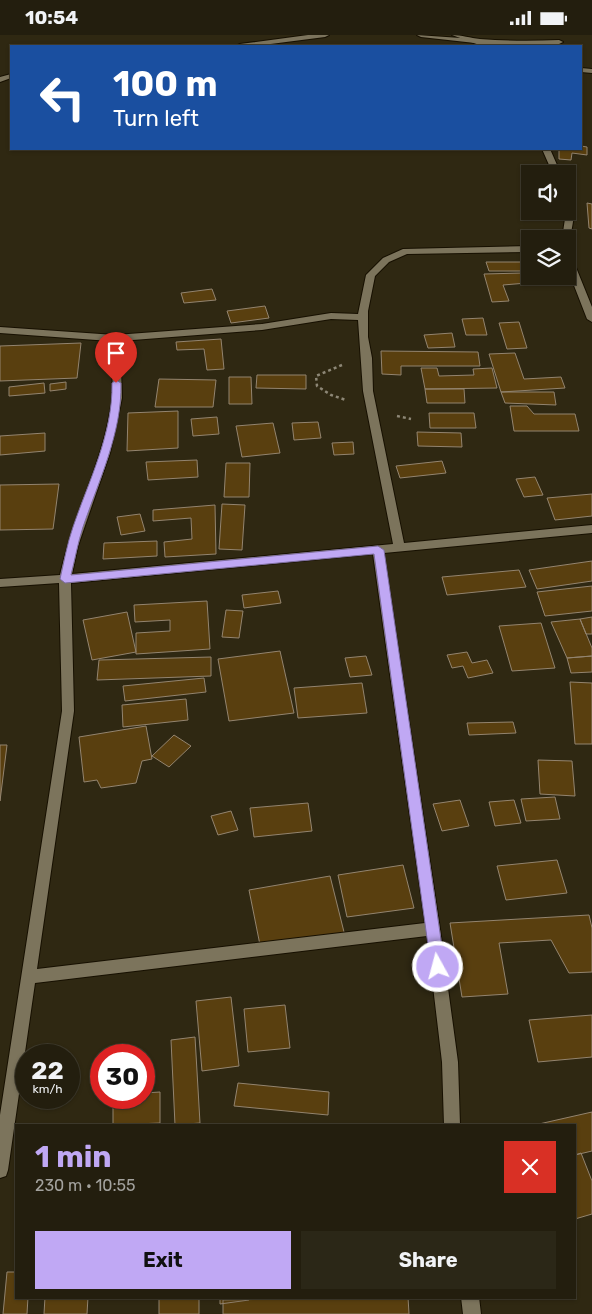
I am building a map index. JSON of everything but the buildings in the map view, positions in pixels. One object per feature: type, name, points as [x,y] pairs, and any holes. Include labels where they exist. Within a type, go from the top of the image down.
[{"type":"street","points":[[248,45],[324,35]]},
{"type":"street","points":[[421,35],[516,43],[559,41]]},
{"type":"street","points":[[456,35],[486,45]]},
{"type":"street","points":[[546,150],[553,165]]},
{"type":"street","points":[[399,548],[372,409],[363,337],[363,317],[371,275],[386,260],[406,251],[521,249]]},
{"type":"street","points":[[576,280],[592,319]]},
{"type":"street","points":[[0,330],[115,338],[262,327],[330,316],[363,317]]},
{"type":"street","points":[[0,1170],[68,711],[65,579],[77,528],[105,453],[117,398],[115,338]]},
{"type":"street","points":[[0,583],[65,579],[592,529]]},
{"type":"street","points":[[378,550],[433,929],[450,1062],[452,1124]]},
{"type":"street","points":[[28,977],[433,929]]},
{"type":"street","points":[[470,1299],[472,1314]]},
{"type":"path","points":[[367,358],[316,376],[317,386],[331,395],[372,409]]},
{"type":"route","points":[[116,383],[117,398],[105,453],[77,528],[65,579],[378,550],[438,967]]}]
